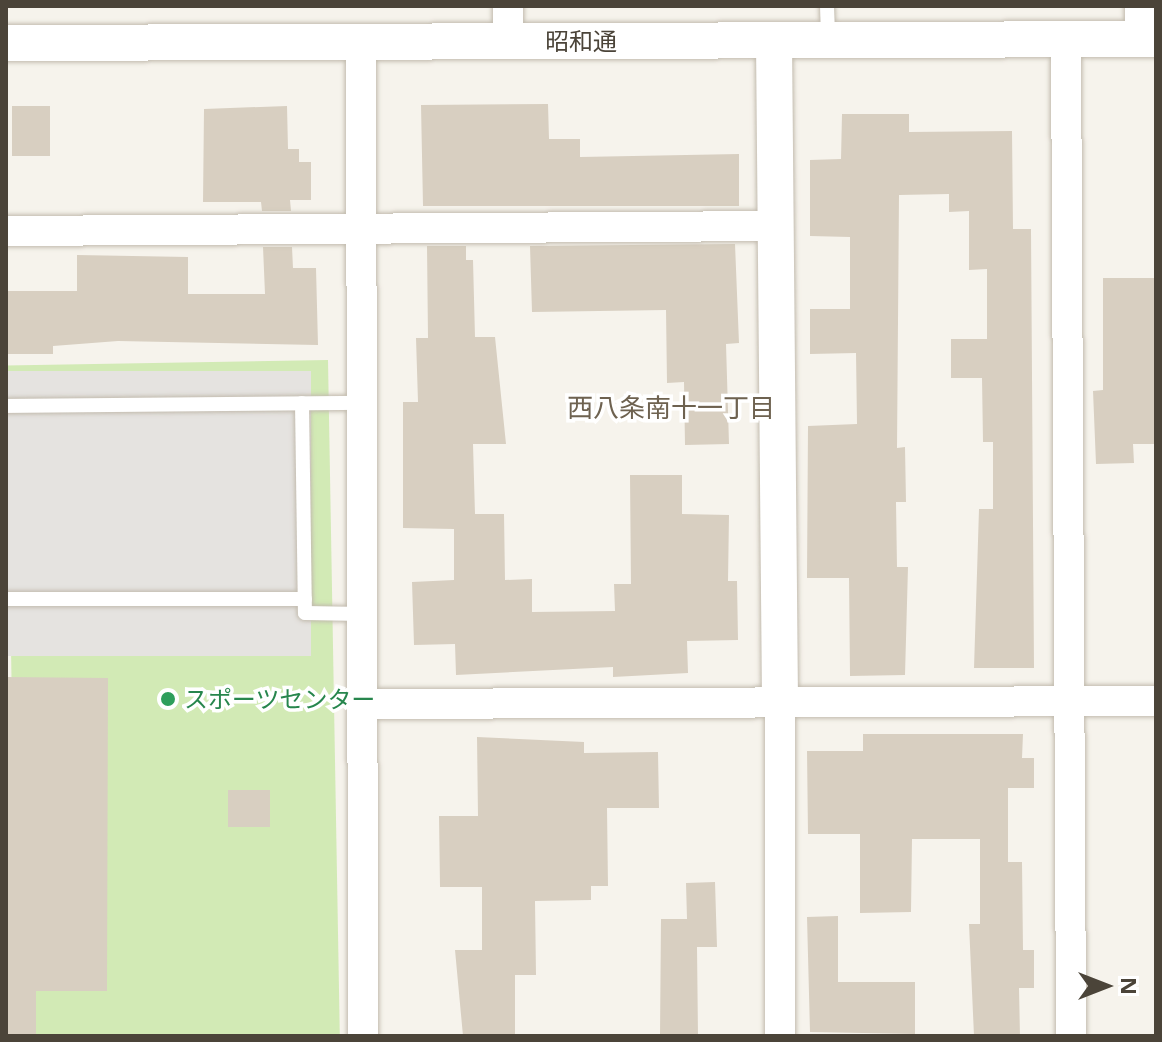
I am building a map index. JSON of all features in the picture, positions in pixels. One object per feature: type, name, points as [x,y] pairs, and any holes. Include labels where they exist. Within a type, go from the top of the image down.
[{"type":"street","name":"昭和通","points":[[6,43],[361,41],[508,23],[774,41],[828,23],[1066,39],[1145,28]]},
{"type":"street","points":[[1066,39],[1071,1036]]},
{"type":"street","points":[[361,41],[365,704],[363,1036]]},
{"type":"street","points":[[774,41],[780,1036]]},
{"type":"street","points":[[6,231],[775,226]]},
{"type":"street","points":[[365,704],[1156,701]]},
{"type":"lane","points":[[302,403],[305,613],[364,614]]},
{"type":"lane","points":[[6,406],[362,403]]},
{"type":"lane","points":[[6,599],[305,599]]},
{"type":"green space","name":"スポーツセンター","points":[[328,360],[340,1036],[18,1036],[6,366]]},
{"type":"shaded area","points":[[6,371],[311,371],[311,656],[6,656]]},
{"type":"building","points":[[548,104],[549,139],[580,139],[580,157],[739,154],[739,206],[423,206],[421,105]]},
{"type":"building","points":[[12,106],[50,106],[50,156],[12,156]]},
{"type":"building","points":[[287,106],[288,149],[299,149],[299,162],[311,162],[311,200],[290,200],[291,211],[262,211],[261,202],[203,202],[204,109]]},
{"type":"building","points":[[842,114],[909,114],[909,132],[1012,131],[1013,229],[1031,229],[1034,668],[974,668],[979,509],[993,509],[993,442],[983,442],[982,378],[951,378],[951,339],[987,339],[987,269],[969,270],[969,211],[949,212],[949,194],[899,195],[897,448],[905,447],[906,502],[896,502],[897,567],[908,567],[905,675],[850,676],[849,578],[807,578],[808,426],[857,424],[856,353],[810,354],[810,309],[850,309],[850,237],[810,236],[810,160],[841,159]]},
{"type":"building","points":[[735,244],[739,343],[726,344],[729,444],[685,445],[684,382],[667,383],[666,310],[532,312],[530,246]]},
{"type":"building","points":[[427,246],[466,246],[466,260],[473,260],[475,337],[495,337],[506,444],[473,444],[475,514],[504,514],[505,580],[532,579],[532,612],[615,611],[614,584],[631,584],[630,475],[682,475],[682,514],[729,515],[728,581],[737,581],[738,640],[687,641],[688,673],[613,677],[613,667],[456,675],[455,644],[414,645],[412,582],[454,580],[454,529],[403,528],[403,402],[418,402],[416,338],[428,338]]},
{"type":"building","points":[[263,247],[292,247],[293,268],[316,268],[318,345],[118,341],[53,346],[53,354],[6,354],[6,291],[77,291],[77,255],[188,257],[188,294],[265,294]]},
{"type":"building","points":[[1103,278],[1156,278],[1156,444],[1133,444],[1134,463],[1096,464],[1093,391],[1103,390]]},
{"type":"building","points":[[6,677],[108,678],[107,991],[36,991],[36,1036],[6,1036]]},
{"type":"building","points":[[863,734],[1023,734],[1022,758],[1034,758],[1034,788],[1008,788],[1008,862],[1022,862],[1023,950],[1034,950],[1034,988],[1019,988],[1020,1036],[974,1036],[969,924],[980,924],[980,839],[912,839],[911,912],[860,913],[860,834],[808,834],[807,751],[863,751]]},
{"type":"building","points":[[477,737],[584,742],[584,753],[658,752],[659,808],[607,808],[608,886],[591,886],[591,900],[535,901],[536,975],[515,975],[515,1036],[463,1036],[455,950],[482,950],[482,887],[440,887],[439,816],[478,816]]},
{"type":"building","points":[[228,790],[270,790],[270,827],[228,827]]},
{"type":"building","points":[[715,882],[717,947],[697,947],[698,1036],[660,1036],[661,919],[687,919],[686,883]]},
{"type":"building","points":[[838,916],[838,982],[915,982],[915,1034],[810,1032],[807,917]]},
{"type":"place","name":"スポーツセンター","points":[[168,699]]},
{"type":"district","name":"西八条南十一丁目","points":[[671,408]]}]
